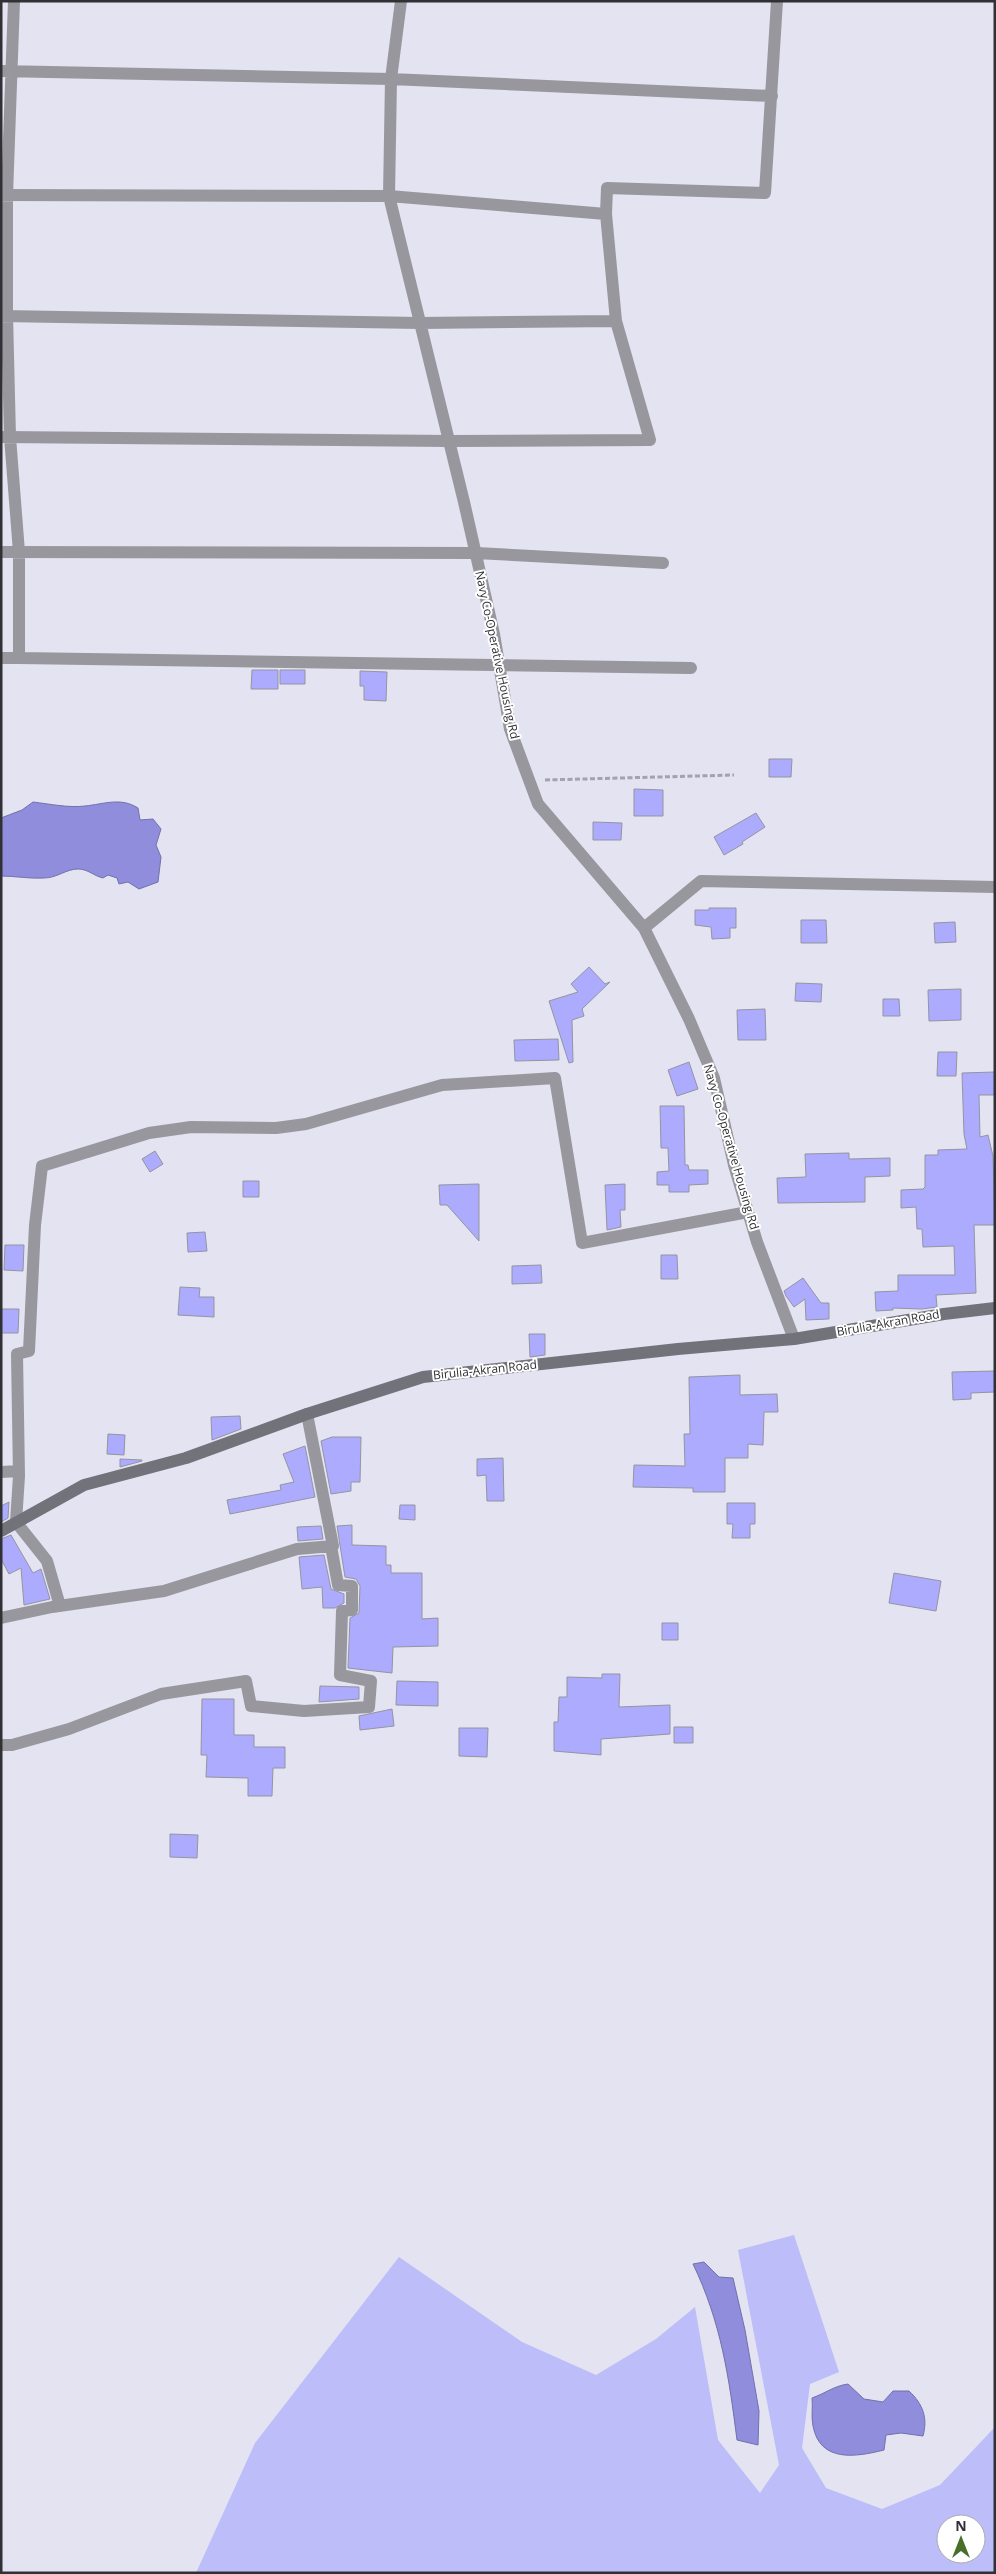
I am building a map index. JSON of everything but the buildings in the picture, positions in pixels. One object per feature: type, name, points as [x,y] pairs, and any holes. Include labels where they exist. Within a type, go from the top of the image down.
[{"type":"street","points":[[14,1],[7,71],[4,315],[6,437],[20,552],[19,658]]},
{"type":"street","name":"Navy Co-Operative Housing Rd","points":[[400,1],[391,79],[389,196],[476,553],[510,729],[538,804],[644,928],[689,1019],[714,1078],[734,1166],[748,1212],[794,1339]]},
{"type":"street","points":[[6,437],[448,441],[650,440],[616,321],[606,214],[607,188],[765,193],[777,1]]},
{"type":"street","points":[[7,71],[391,79],[772,96]]},
{"type":"street","points":[[4,195],[389,196],[606,214]]},
{"type":"street","points":[[4,315],[420,323],[616,321]]},
{"type":"street","points":[[1,552],[476,553],[663,563]]},
{"type":"street","points":[[1,658],[691,668]]},
{"type":"street","points":[[644,928],[701,881],[995,887]]},
{"type":"street","points":[[60,1606],[47,1561],[16,1522],[19,1471],[17,1354],[29,1351],[35,1225],[42,1166],[149,1133],[192,1127],[276,1128],[306,1124],[442,1084],[555,1078],[582,1243],[748,1212]]},
{"type":"street","name":"Birulia-Akran Road","points":[[1,1531],[84,1486],[186,1458],[307,1414],[423,1377],[678,1349],[794,1339],[944,1314],[995,1308]]},
{"type":"street","points":[[1,1745],[12,1745],[69,1729],[161,1694],[246,1680],[251,1706],[304,1711],[369,1706],[371,1681],[340,1675],[342,1611],[352,1610],[352,1586],[338,1585],[331,1546],[333,1546],[307,1414]]},
{"type":"street","points":[[1,1472],[19,1471]]},
{"type":"street","points":[[1,1618],[60,1606],[164,1590],[297,1549],[331,1546]]},
{"type":"path","points":[[530,781],[734,775]]},
{"type":"shaded area","points":[[33,802],[59,806],[85,806],[119,802],[138,808],[140,820],[153,819],[161,829],[156,845],[161,857],[158,882],[139,889],[128,882],[119,884],[117,878],[108,875],[103,878],[78,869],[69,870],[49,878],[1,876],[1,818],[22,810]]},
{"type":"shaded area","points":[[794,2235],[839,2372],[810,2384],[802,2448],[826,2488],[882,2509],[940,2485],[995,2427],[995,2573],[196,2573],[255,2443],[399,2257],[522,2342],[596,2375],[656,2339],[695,2307],[718,2440],[760,2493],[779,2465],[738,2250]]},
{"type":"shaded area","points":[[704,2262],[719,2277],[733,2278],[745,2330],[759,2411],[758,2445],[737,2440],[731,2394],[717,2329],[711,2307],[693,2264]]},
{"type":"shaded area","points":[[848,2384],[864,2399],[883,2402],[893,2391],[909,2391],[918,2401],[923,2412],[925,2423],[923,2436],[901,2433],[886,2435],[884,2450],[851,2455],[831,2452],[817,2438],[812,2419],[812,2398]]}]
